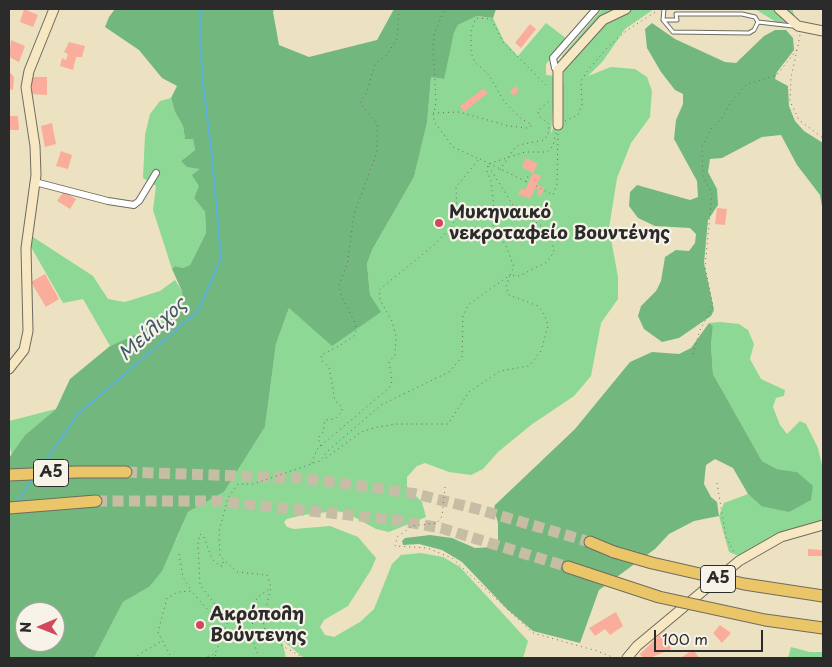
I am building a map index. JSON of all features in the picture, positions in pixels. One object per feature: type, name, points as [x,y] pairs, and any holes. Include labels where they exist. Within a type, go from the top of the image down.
[{"type":"highway","name":"Α5","points":[[9,475],[126,472]]},
{"type":"highway","name":"Α5","points":[[9,508],[96,502]]},
{"type":"highway","name":"Α5","points":[[590,542],[614,552],[726,580],[823,596]]},
{"type":"highway","name":"Α5","points":[[568,567],[659,597],[740,615],[823,628]]},
{"type":"street","points":[[9,369],[24,350],[28,338],[29,308],[26,248],[35,182],[35,146],[26,87],[29,70],[54,9]]},
{"type":"street","points":[[558,70],[553,65],[553,58],[596,9]]},
{"type":"street","points":[[558,125],[558,70],[603,20],[626,9]]},
{"type":"street","points":[[779,9],[800,27],[823,30]]},
{"type":"street","points":[[35,182],[108,201],[134,205],[139,201],[156,173]]},
{"type":"street","points":[[627,658],[637,646],[739,562],[781,537],[823,525]]},
{"type":"lane","points":[[663,9],[663,20],[673,32],[749,33],[754,30],[758,22]]},
{"type":"lane","points":[[697,9],[702,14]]},
{"type":"lane","points":[[663,20],[677,20],[676,14],[742,14],[755,17],[758,22]]},
{"type":"lane","points":[[758,22],[800,27]]},
{"type":"path","points":[[321,446],[318,438],[323,432],[325,420],[335,419],[342,411],[342,407],[335,401],[329,367],[322,361],[321,355],[354,336],[356,331],[355,323],[341,295],[339,284],[347,265],[354,214],[377,152],[377,123],[360,103],[368,92],[375,64],[386,56],[397,39],[399,9]]},
{"type":"path","points":[[444,9],[434,34],[432,47],[436,102],[432,113],[435,123],[453,147],[528,183]]},
{"type":"path","points":[[558,125],[578,115],[582,106],[581,81],[607,48],[645,17],[663,9]]},
{"type":"path","points":[[432,113],[459,112],[509,126],[527,128],[532,125],[520,118],[504,101],[489,75],[475,62],[471,53],[471,31],[476,18],[492,19],[503,42],[549,85],[550,92]]},
{"type":"path","points":[[800,27],[798,48],[791,78],[790,101],[799,120],[823,138]]},
{"type":"path","points":[[693,354],[700,330],[713,306],[705,267],[712,194],[703,176],[702,147],[711,129],[722,118],[729,105],[747,84],[777,75],[798,48]]},
{"type":"path","points":[[500,170],[508,156],[519,145],[544,140],[548,134],[549,124],[539,116],[538,111],[551,99]]},
{"type":"path","points":[[488,164],[525,152],[547,152],[553,146],[558,125]]},
{"type":"path","points":[[536,186],[553,195],[557,184],[558,125]]},
{"type":"path","points":[[312,464],[321,446],[390,387],[392,380],[389,362],[395,355],[396,336],[392,321],[380,300],[379,290],[434,245],[452,226],[457,216],[456,187],[480,159]]},
{"type":"path","points":[[203,658],[215,654],[228,623],[225,616],[209,599],[200,585],[198,543],[200,534],[204,537],[212,560],[222,566],[224,564],[218,548],[219,532],[226,504],[238,484],[253,484],[312,464],[324,459],[361,432],[378,426],[448,424],[469,392],[500,371],[529,366],[542,351],[548,326],[538,306],[509,295],[506,287],[514,267],[506,246],[493,226],[494,209],[491,181],[486,172],[488,164]]},
{"type":"path","points":[[324,459],[329,450],[381,405],[450,372],[462,357],[463,316],[468,305],[510,275],[519,276],[547,262],[554,252],[552,240],[545,228],[516,210],[488,164]]},
{"type":"path","points":[[525,182],[528,176]]},
{"type":"path","points":[[717,483],[726,538],[739,562]]},
{"type":"path","points":[[445,487],[442,516],[437,523],[412,526],[397,537],[396,546],[427,548],[452,558],[533,633],[598,651],[616,658]]},
{"type":"path","points":[[179,554],[182,577],[191,591],[209,611],[219,617],[225,616]]},
{"type":"path","points":[[222,560],[237,572],[265,574],[270,580],[271,587],[263,620],[265,631],[272,640],[304,658]]},
{"type":"path","points":[[260,658],[253,640],[253,606],[260,594],[271,587]]},
{"type":"path","points":[[174,658],[158,632],[167,598],[178,592],[191,591]]},
{"type":"path","points":[[132,658],[162,641]]},
{"type":"path","points":[[215,654],[219,658]]},
{"type":"green space","points":[[115,9],[274,9],[279,45],[309,57],[377,40],[394,9],[496,9],[493,18],[477,16],[458,25],[454,33],[444,79],[431,77],[427,123],[414,177],[372,250],[367,264],[370,295],[381,312],[332,346],[289,308],[276,344],[265,427],[224,492],[188,512],[162,571],[149,587],[123,602],[94,658],[9,658],[9,458],[25,435],[56,409],[70,379],[110,346],[175,317],[183,309],[182,291],[172,269],[175,266],[183,268],[190,265],[206,233],[205,212],[194,198],[199,186],[192,175],[200,169],[187,167],[181,161],[195,150],[193,139],[185,139],[183,126],[175,112],[171,98],[177,86],[162,78],[139,50],[105,27]]},
{"type":"green space","points":[[602,9],[654,9],[625,29],[603,61],[588,76],[611,67],[635,69],[647,77],[652,91],[650,117],[631,143],[617,178],[609,228],[618,277],[618,299],[601,323],[591,376],[574,396],[531,425],[498,452],[483,469],[471,475],[449,472],[425,463],[417,466],[407,477],[407,487],[422,502],[426,517],[389,532],[376,529],[347,513],[336,511],[303,515],[287,519],[284,522],[287,527],[294,529],[330,526],[358,537],[376,558],[371,570],[348,606],[324,620],[320,627],[325,635],[334,637],[360,622],[374,609],[392,564],[401,555],[421,553],[443,557],[460,567],[528,641],[523,658],[304,658],[282,640],[286,658],[94,658],[123,602],[149,587],[176,540],[188,512],[224,492],[265,427],[276,344],[289,308],[370,295],[367,264],[372,250],[414,177],[427,123],[431,76],[443,79],[454,33],[458,25],[477,16],[493,18],[504,41],[518,56],[546,23],[567,39],[546,64],[546,75],[555,76],[551,134],[562,101],[564,74],[562,56]]},
{"type":"green space","points":[[755,9],[792,9],[796,19],[790,23],[776,22]]},
{"type":"green space","points":[[652,23],[675,39],[725,62],[736,63],[764,36],[775,30],[786,30],[793,38],[794,50],[777,72],[775,79],[788,86],[789,106],[795,121],[804,131],[823,143],[823,212],[820,195],[797,165],[781,135],[762,137],[722,158],[710,159],[708,172],[717,189],[718,205],[708,220],[704,263],[714,310],[711,316],[679,338],[662,342],[644,329],[638,316],[641,306],[656,291],[661,281],[665,257],[676,250],[689,251],[695,243],[696,234],[690,228],[655,226],[638,218],[629,206],[630,192],[637,185],[690,200],[698,197],[697,181],[674,139],[676,120],[683,104],[683,94],[675,90],[661,72],[647,48],[645,29]]},
{"type":"green space","points":[[171,98],[175,112],[183,126],[185,139],[193,139],[195,150],[181,161],[201,169],[200,186],[194,198],[205,212],[206,233],[190,265],[183,268],[175,266],[172,269],[153,210],[156,186],[143,178],[145,135],[150,114],[160,101]]},
{"type":"green space","points":[[33,237],[93,276],[108,299],[125,302],[160,291],[175,280],[182,291],[183,309],[175,317],[110,346],[83,299],[63,303],[31,247]]},
{"type":"green space","points":[[709,323],[739,324],[748,330],[754,344],[750,359],[761,379],[785,390],[784,396],[776,398],[773,407],[780,425],[787,434],[800,421],[806,424],[818,448],[823,469],[823,522],[741,557],[729,552],[719,516],[724,503],[748,494],[761,506],[797,472],[777,469],[762,461],[713,374],[711,345],[713,326]]},
{"type":"green space","points":[[709,323],[713,326],[711,345],[713,374],[762,461],[777,469],[797,472],[813,486],[811,500],[789,512],[761,506],[748,494],[733,468],[715,459],[706,465],[704,484],[711,497],[717,502],[719,516],[694,521],[669,534],[655,549],[599,590],[580,643],[533,631],[507,609],[462,562],[442,550],[419,544],[403,545],[402,541],[405,538],[430,535],[452,538],[475,548],[494,547],[498,539],[495,505],[575,429],[630,362],[652,352],[679,354],[691,348]]},
{"type":"green space","points":[[56,409],[25,435],[12,455],[9,445],[9,421]]},
{"type":"green space","points":[[791,647],[810,652],[823,652],[823,658],[788,658]]},
{"type":"building","points":[[24,9],[38,15],[33,27],[20,22]]},
{"type":"building","points":[[530,24],[536,29],[521,48],[515,43]]},
{"type":"building","points":[[11,40],[25,46],[19,62],[9,57]]},
{"type":"building","points":[[69,42],[85,46],[82,57],[76,57],[73,70],[60,66],[62,58],[66,60],[68,54],[64,52]]},
{"type":"building","points":[[9,71],[14,77],[13,90],[9,89]]},
{"type":"building","points":[[32,77],[47,77],[47,95],[32,94]]},
{"type":"building","points":[[515,86],[519,90],[514,96],[510,92]]},
{"type":"building","points":[[484,88],[488,93],[464,112],[460,106]]},
{"type":"building","points":[[9,116],[18,116],[19,130],[9,130]]},
{"type":"building","points":[[52,123],[56,144],[45,147],[41,126]]},
{"type":"building","points":[[61,151],[72,155],[68,169],[56,166]]},
{"type":"building","points":[[526,158],[538,164],[533,173],[522,167]]},
{"type":"building","points":[[533,173],[541,176],[537,185],[544,188],[541,196],[537,195],[539,190],[535,188],[530,199],[518,194],[521,188],[525,190]]},
{"type":"building","points":[[64,191],[76,199],[70,209],[57,201]]},
{"type":"building","points":[[717,208],[727,209],[725,225],[715,224]]},
{"type":"building","points":[[45,274],[59,299],[46,307],[31,282]]},
{"type":"building","points":[[808,549],[823,550],[823,556],[808,556]]},
{"type":"building","points":[[616,612],[623,626],[610,635],[605,629],[595,636],[589,628]]},
{"type":"building","points":[[720,625],[731,633],[722,643],[713,633]]},
{"type":"building","points":[[665,630],[671,649],[650,658],[643,658],[640,654]]},
{"type":"building","points":[[693,649],[699,658],[681,658]]},
{"type":"waterway","name":"Μείλιχος","points":[[39,470],[77,415],[198,311],[221,259],[212,156],[202,77],[200,13],[202,9]]},
{"type":"waterway","name":"Μείλιχος","points":[[16,503],[34,478]]},
{"type":"tunnel","points":[[126,472],[299,478],[370,487],[416,494],[477,509],[590,542]]},
{"type":"tunnel","points":[[96,501],[216,501],[396,520],[441,528],[568,567]]},
{"type":"place","name":"Μυκηναικό νεκροταφείο Βουντένης","points":[[439,223]]},
{"type":"place","name":"Ακρόπολη Βούντενης","points":[[200,625]]}]
